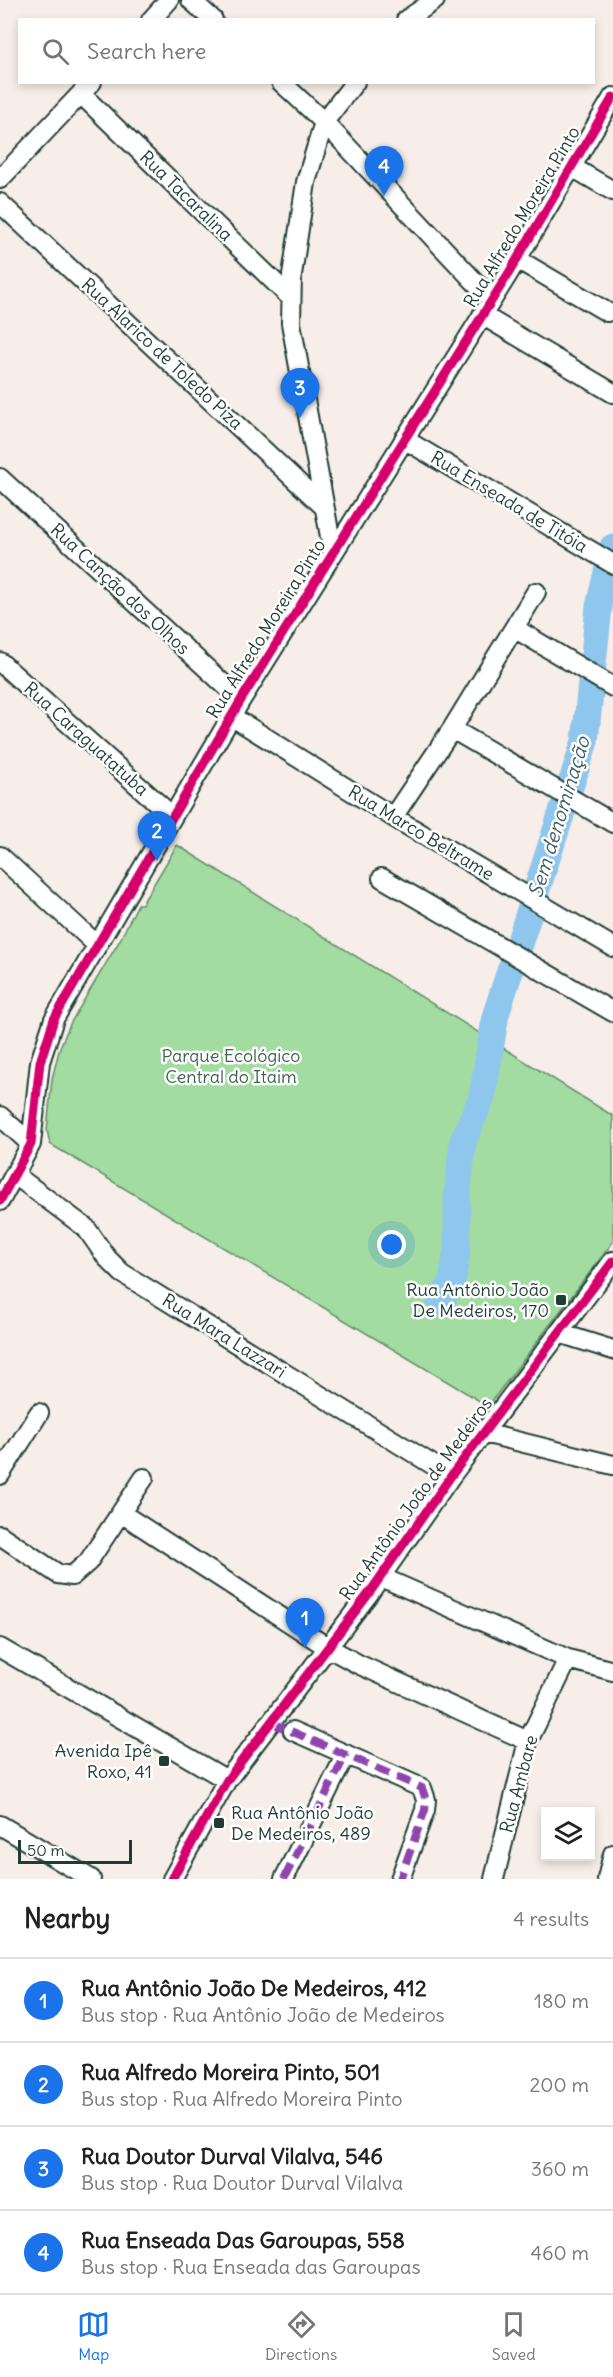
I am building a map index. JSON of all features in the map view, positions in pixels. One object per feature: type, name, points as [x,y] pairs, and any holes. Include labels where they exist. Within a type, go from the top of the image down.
[{"type":"street","points":[[153,18],[169,0]]},
{"type":"street","points":[[191,0],[211,18]]},
{"type":"street","points":[[405,0],[405,18]]},
{"type":"street","points":[[408,18],[435,0]]},
{"type":"street","points":[[283,84],[324,122],[487,307],[613,393]]},
{"type":"street","points":[[333,553],[291,323],[291,297],[292,275],[306,182],[324,122],[353,84]]},
{"type":"street","points":[[0,178],[87,88]]},
{"type":"street","name":"Rua Tacaralina","points":[[87,88],[291,297]]},
{"type":"street","name":"Rua Alfredo Moreira Pinto","points":[[0,1201],[31,1144],[40,1062],[54,1019],[231,716],[517,259],[613,97]]},
{"type":"street","points":[[572,167],[613,191]]},
{"type":"street","name":"Rua Alarico de Toledo Piza","points":[[0,203],[323,506]]},
{"type":"street","points":[[517,259],[607,312]]},
{"type":"street","name":"Rua Enseada de Titóia","points":[[404,439],[613,564]]},
{"type":"street","name":"Rua Canção dos Olhos","points":[[0,478],[241,700]]},
{"type":"street","points":[[393,817],[452,729],[536,592]]},
{"type":"street","points":[[514,628],[613,687]]},
{"type":"street","name":"Rua Caraguatatuba","points":[[0,662],[172,816]]},
{"type":"street","name":"Rua Marco Beltrame","points":[[231,716],[393,817],[613,947]]},
{"type":"street","points":[[452,729],[613,823]]},
{"type":"street","points":[[0,856],[97,945]]},
{"type":"street","points":[[382,878],[613,1012]]},
{"type":"street","points":[[0,1116],[31,1144]]},
{"type":"street","name":"Rua Mara Lazzari","points":[[15,1175],[86,1228],[107,1258],[122,1273],[451,1476]]},
{"type":"street","name":"Rua Antônio João de Medeiros","points":[[172,1879],[227,1780],[283,1727],[327,1647],[381,1577],[451,1476],[613,1261]]},
{"type":"street","points":[[559,1333],[613,1350]]},
{"type":"street","points":[[0,1475],[39,1413]]},
{"type":"street","points":[[484,1432],[613,1465]]},
{"type":"street","points":[[0,1535],[58,1574],[72,1576],[88,1562],[144,1478]]},
{"type":"street","points":[[121,1513],[358,1665],[528,1741]]},
{"type":"street","points":[[381,1577],[568,1659],[613,1671]]},
{"type":"street","points":[[0,1648],[227,1780]]},
{"type":"street","name":"Rua Ambare","points":[[494,1879],[528,1741],[568,1659]]},
{"type":"street","points":[[283,1727],[422,1788],[425,1793],[424,1810],[400,1879]]},
{"type":"street","points":[[284,1879],[346,1754]]},
{"type":"street","points":[[0,1825],[92,1879]]},
{"type":"street","points":[[607,1879],[613,1854]]},
{"type":"green space","name":"Parque Ecológico Central do Itaim","points":[[177,845],[613,1116],[613,1242],[488,1406],[50,1144],[47,1130],[52,1079],[60,1047],[71,1022],[120,940],[138,904],[142,904]]},
{"type":"waterway","name":"Sem denominação","points":[[519,944],[585,741],[599,606],[613,547]]},
{"type":"waterway","points":[[440,1303],[452,1283],[457,1249],[457,1196],[463,1141],[482,1097],[496,1014],[511,968]]},
{"type":"marked path","points":[[270,1722],[422,1788],[426,1800],[425,1810],[400,1879]]},
{"type":"marked path","points":[[284,1879],[346,1754]]},
{"type":"cycle path","points":[[0,1201],[31,1144],[40,1062],[54,1019],[241,700],[507,276],[613,97]]},
{"type":"cycle path","points":[[172,1879],[227,1780],[370,1592],[451,1476],[613,1261]]},
{"type":"place","name":"Rua Enseada Das Garoupas, 558","points":[[384,196]]},
{"type":"place","name":"Rua Doutor Durval Vilalva, 546","points":[[300,418]]},
{"type":"place","name":"Rua Alfredo Moreira Pinto, 501","points":[[157,861]]},
{"type":"place","name":"Rua Antônio João De Medeiros, 170","points":[[561,1300]]},
{"type":"place","name":"Rua Antônio João De Medeiros, 412","points":[[305,1648]]},
{"type":"place","name":"Avenida Ipê Roxo, 41","points":[[164,1761]]},
{"type":"place","name":"Rua Antônio João De Medeiros, 489","points":[[219,1823]]}]
